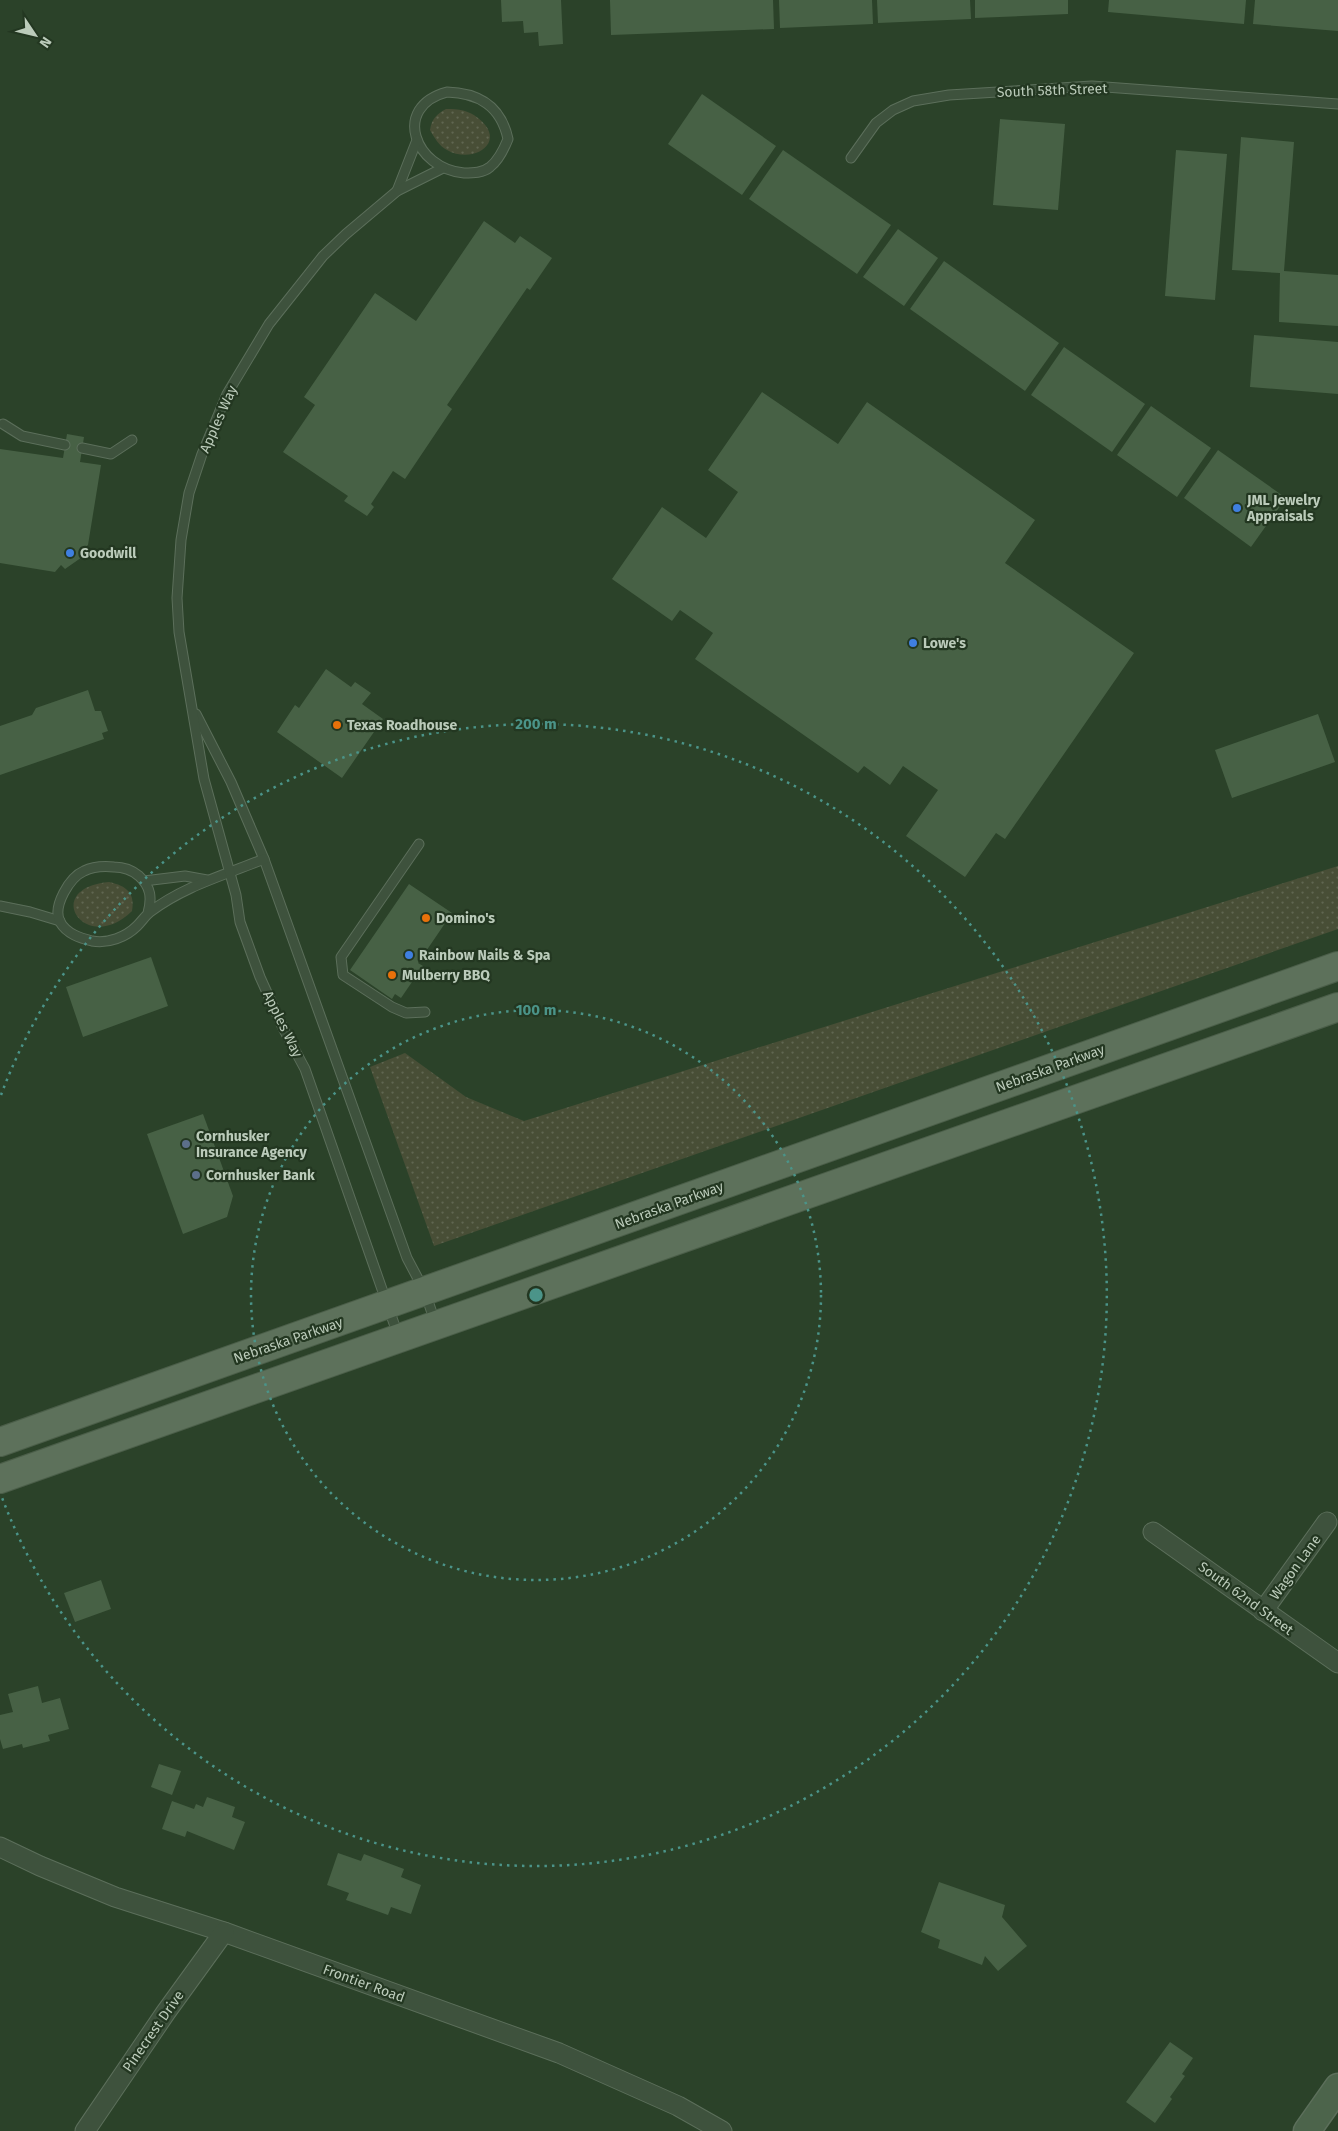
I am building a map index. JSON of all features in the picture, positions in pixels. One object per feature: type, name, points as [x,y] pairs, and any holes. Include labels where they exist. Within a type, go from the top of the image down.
[{"type":"main road","name":"Nebraska Parkway","points":[[0,1442],[1338,966]]},
{"type":"main road","points":[[0,1478],[1338,1007]]},
{"type":"main road","points":[[1307,2131],[1338,2087]]},
{"type":"street","name":"Wagon Lane","points":[[1263,1611],[1327,1522]]},
{"type":"street","name":"South 62nd Street","points":[[1154,1532],[1338,1663]]},
{"type":"street","name":"Frontier Road","points":[[0,1847],[115,1897],[224,1932],[559,2053],[678,2106],[722,2131]]},
{"type":"street","name":"Pinecrest Drive","points":[[85,2131],[166,2012],[224,1932]]},
{"type":"lane","name":"South 58th Street","points":[[851,158],[876,123],[893,110],[913,100],[949,94],[1092,86],[1338,104]]},
{"type":"lane","points":[[447,92],[471,94],[492,108],[504,124],[508,139],[499,157],[488,169],[475,173],[443,168],[424,153],[417,140],[414,129],[417,116],[422,105],[438,94],[447,92]]},
{"type":"lane","name":"Apples Way","points":[[397,190],[417,140]]},
{"type":"lane","name":"Apples Way","points":[[399,1337],[305,1069],[282,1028],[244,931],[204,779],[179,632],[177,598],[182,540],[189,494],[205,446],[228,394],[268,324],[323,256],[397,190],[443,168]]},
{"type":"lane","points":[[3,424],[22,436],[65,445]]},
{"type":"lane","points":[[82,448],[111,454],[132,440]]},
{"type":"lane","name":"Apples Way","points":[[192,705],[230,782],[264,859],[407,1258],[425,1292],[436,1324]]},
{"type":"lane","points":[[420,844],[341,957],[343,975],[392,1007],[406,1013],[425,1012]]},
{"type":"lane","points":[[148,913],[151,892],[144,881],[137,874],[118,867],[97,867],[75,876],[63,892],[59,912],[60,921],[68,932],[81,938],[101,941],[119,938],[130,932],[148,913],[164,902],[207,880],[264,859]]},
{"type":"lane","points":[[144,881],[185,876],[207,880]]},
{"type":"lane","points":[[1,906],[60,921]]},
{"type":"green space","points":[[446,109],[471,113],[487,127],[490,135],[489,143],[484,149],[467,155],[457,154],[439,144],[430,130],[435,117]]},
{"type":"green space","points":[[1338,866],[1338,929],[434,1246],[370,1067],[405,1053],[466,1097],[524,1121]]},
{"type":"green space","points":[[109,882],[121,886],[128,891],[132,899],[132,911],[115,923],[99,927],[86,924],[77,916],[74,906],[77,896],[88,887]]},
{"type":"building","points":[[501,0],[561,0],[563,44],[539,46],[538,32],[524,33],[523,21],[502,22]]},
{"type":"building","points":[[610,0],[773,0],[774,29],[611,35]]},
{"type":"building","points":[[779,0],[872,0],[873,24],[780,28]]},
{"type":"building","points":[[877,0],[970,0],[971,19],[878,23]]},
{"type":"building","points":[[975,0],[1068,0],[1068,14],[975,18]]},
{"type":"building","points":[[1109,0],[1246,0],[1244,24],[1108,12]]},
{"type":"building","points":[[1255,0],[1338,0],[1338,31],[1253,24]]},
{"type":"building","points":[[702,94],[776,146],[742,195],[668,144]]},
{"type":"building","points":[[1000,119],[1065,124],[1058,210],[993,205]]},
{"type":"building","points":[[1241,137],[1294,142],[1284,271],[1338,275],[1338,326],[1279,322],[1280,273],[1232,270]]},
{"type":"building","points":[[783,150],[891,225],[857,274],[749,199]]},
{"type":"building","points":[[1176,150],[1227,154],[1215,300],[1165,296]]},
{"type":"building","points":[[484,221],[515,243],[520,236],[552,258],[530,290],[527,288],[447,405],[452,409],[405,479],[393,471],[371,504],[374,507],[367,516],[344,501],[348,496],[283,452],[315,405],[304,397],[375,293],[416,321]]},
{"type":"building","points":[[898,229],[938,258],[904,306],[863,277]]},
{"type":"building","points":[[944,261],[1059,343],[1025,391],[910,309]]},
{"type":"building","points":[[1254,335],[1338,342],[1338,394],[1250,387]]},
{"type":"building","points":[[1064,347],[1145,404],[1112,452],[1031,395]]},
{"type":"building","name":"Lowe's","points":[[762,392],[838,444],[867,402],[1035,520],[1005,563],[1134,653],[1005,839],[996,833],[965,877],[906,836],[938,790],[903,766],[890,785],[864,766],[858,773],[695,659],[713,633],[680,610],[672,621],[612,579],[662,507],[706,538],[738,492],[708,470]]},
{"type":"building","points":[[1151,406],[1211,448],[1177,497],[1117,455]]},
{"type":"building","points":[[67,434],[84,437],[80,462],[101,465],[88,545],[82,550],[85,555],[65,569],[61,565],[55,572],[0,563],[0,449],[63,458]]},
{"type":"building","points":[[1218,450],[1286,498],[1251,547],[1184,498]]},
{"type":"building","points":[[326,669],[351,687],[355,682],[371,693],[362,704],[383,719],[342,778],[277,732],[295,705],[299,708]]},
{"type":"building","points":[[88,690],[95,711],[101,711],[108,731],[102,733],[104,739],[0,775],[0,726],[32,715],[36,708]]},
{"type":"building","points":[[1318,714],[1335,762],[1232,798],[1215,750]]},
{"type":"building","points":[[409,884],[452,913],[418,963],[423,966],[401,998],[395,994],[392,999],[350,970]]},
{"type":"building","points":[[151,957],[168,1006],[83,1037],[66,987]]},
{"type":"building","points":[[203,1114],[233,1196],[227,1217],[183,1234],[147,1134]]},
{"type":"building","points":[[101,1580],[111,1609],[75,1622],[64,1593]]},
{"type":"building","points":[[38,1686],[42,1703],[60,1698],[69,1729],[48,1735],[50,1741],[23,1748],[22,1744],[3,1749],[0,1739],[0,1715],[13,1712],[8,1694]]},
{"type":"building","points":[[159,1764],[181,1771],[172,1795],[151,1787]]},
{"type":"building","points":[[207,1797],[235,1807],[232,1817],[245,1822],[234,1850],[187,1831],[185,1837],[162,1829],[172,1801],[194,1809],[196,1804],[203,1807]]},
{"type":"building","points":[[338,1853],[361,1861],[364,1854],[404,1869],[401,1877],[421,1885],[411,1914],[391,1907],[388,1915],[346,1900],[349,1893],[327,1885]]},
{"type":"building","points":[[939,1882],[1005,1905],[1002,1917],[1027,1946],[998,1971],[985,1956],[982,1965],[938,1948],[940,1940],[921,1932]]},
{"type":"building","points":[[1170,2042],[1193,2058],[1182,2074],[1185,2076],[1170,2097],[1172,2099],[1155,2123],[1126,2102]]},
{"type":"place","name":"JML Jewelry Appraisals","points":[[1237,508]]},
{"type":"place","name":"Goodwill","points":[[70,553]]},
{"type":"place","name":"Lowe's","points":[[913,643]]},
{"type":"place","name":"Texas Roadhouse","points":[[337,725]]},
{"type":"place","name":"Domino's","points":[[426,918]]},
{"type":"place","name":"Rainbow Nails & Spa","points":[[409,955]]},
{"type":"place","name":"Mulberry BBQ","points":[[392,975]]},
{"type":"place","name":"Cornhusker Insurance Agency","points":[[186,1144]]},
{"type":"place","name":"Cornhusker Bank","points":[[196,1175]]}]
